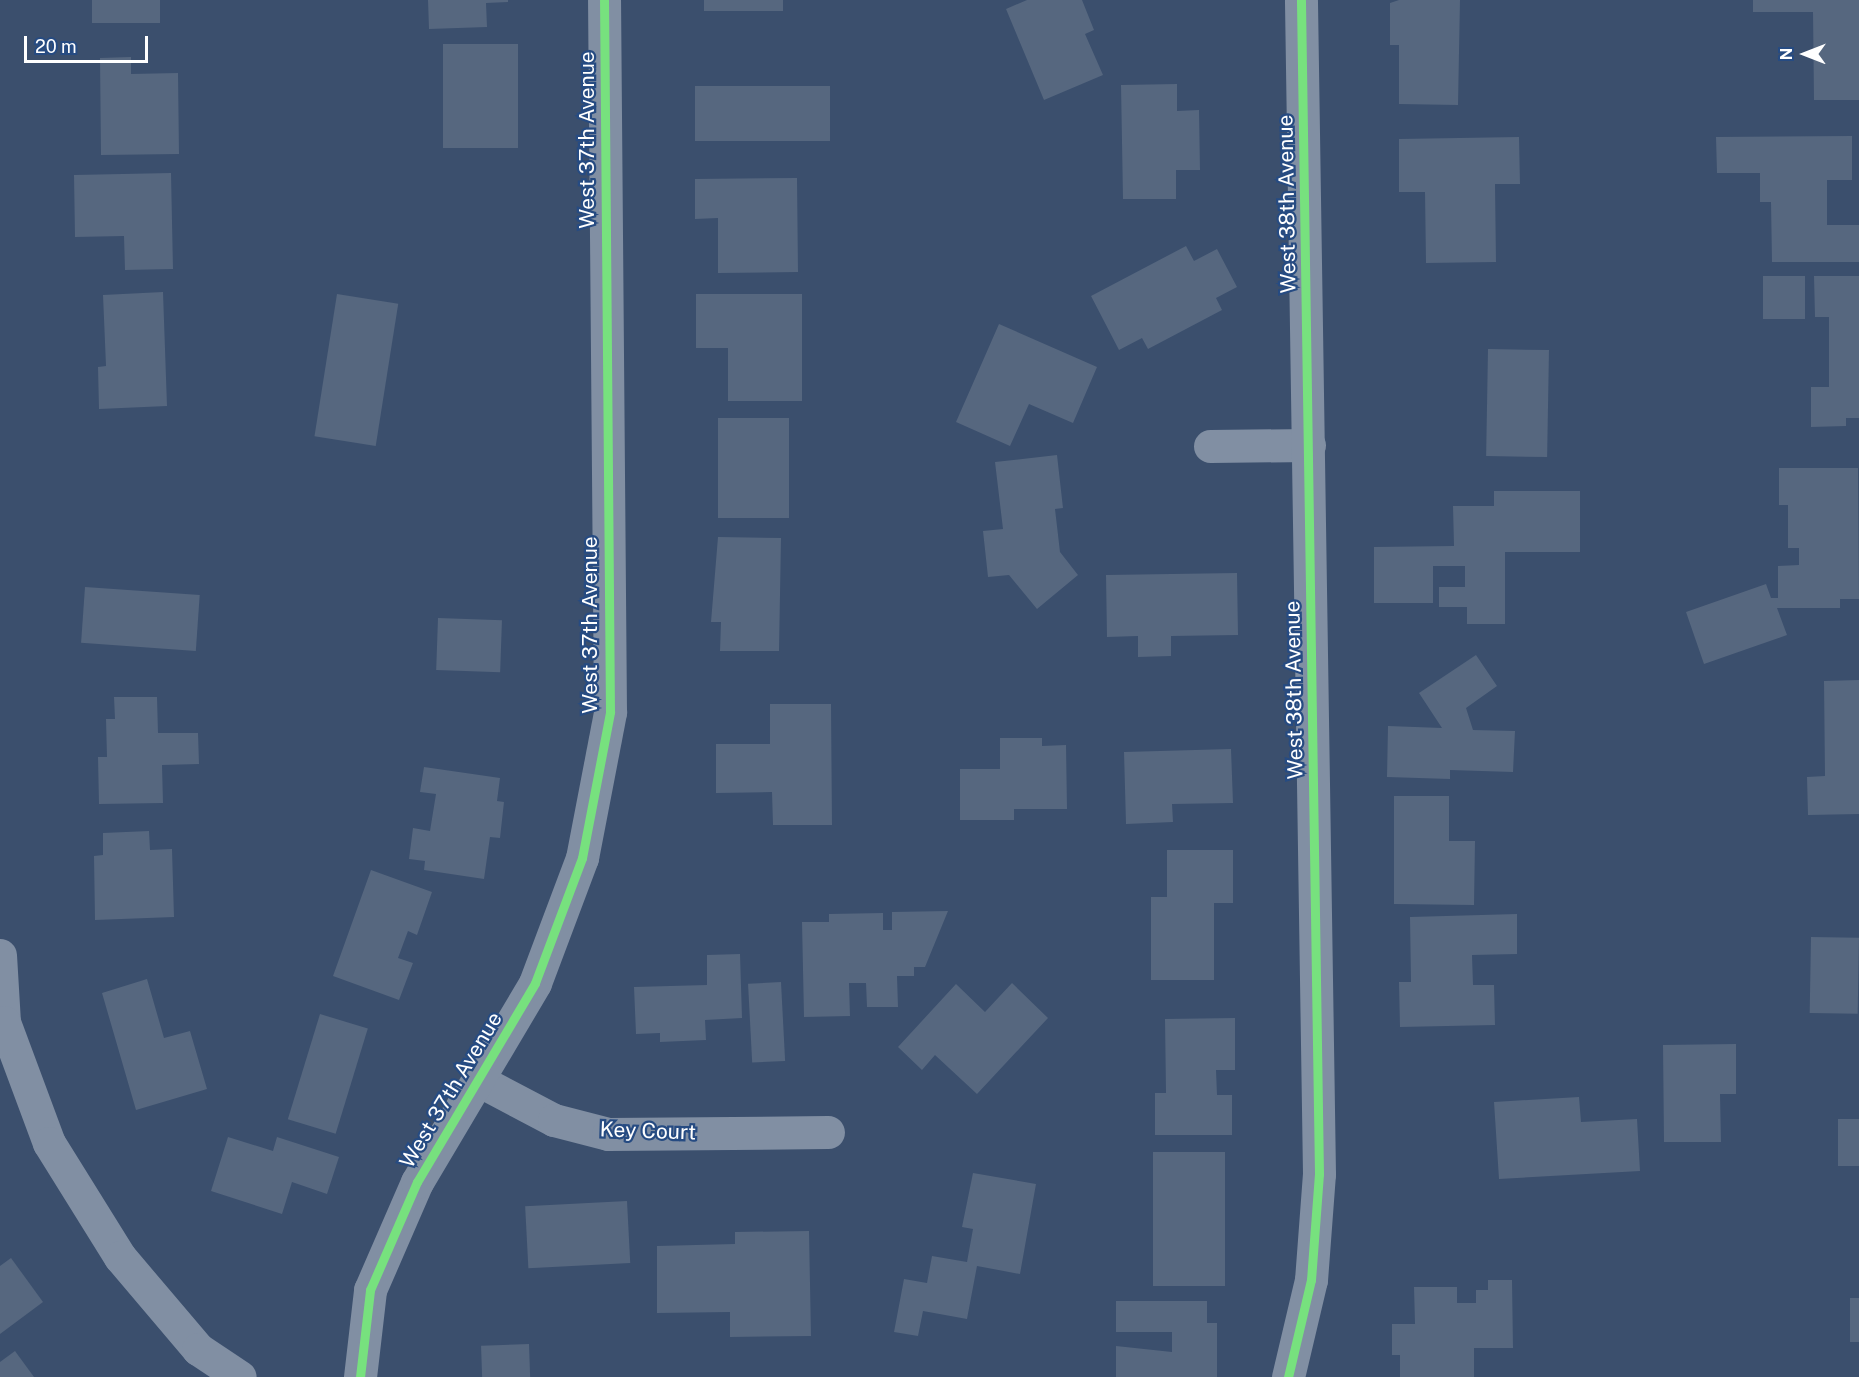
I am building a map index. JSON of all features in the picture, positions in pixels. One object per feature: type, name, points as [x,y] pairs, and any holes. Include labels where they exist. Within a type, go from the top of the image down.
[{"type":"street","name":"West 37th Avenue","points":[[360,1377],[370,1290],[417,1182],[535,983],[582,858],[610,712],[604,0]]},
{"type":"street","name":"West 38th Avenue","points":[[1288,1377],[1311,1280],[1319,1174],[1301,0]]},
{"type":"street","points":[[1210,446],[1309,445]]},
{"type":"street","points":[[0,955],[4,1022],[49,1143],[120,1257],[198,1349],[240,1377]]},
{"type":"street","name":"Key Court","points":[[478,1080],[554,1120],[608,1134],[828,1132]]},
{"type":"building","points":[[92,0],[160,0],[160,23],[92,23]]},
{"type":"building","points":[[428,0],[508,0],[508,2],[486,3],[487,27],[429,29]]},
{"type":"building","points":[[704,0],[783,0],[783,11],[704,11]]},
{"type":"building","points":[[1027,0],[1082,0],[1094,30],[1085,34],[1103,75],[1044,100],[1006,9]]},
{"type":"building","points":[[1399,0],[1460,0],[1458,105],[1399,104],[1399,45],[1390,45],[1390,3]]},
{"type":"building","points":[[1753,0],[1859,0],[1859,100],[1814,100],[1813,12],[1753,12]]},
{"type":"building","points":[[443,44],[518,44],[518,148],[443,148]]},
{"type":"building","points":[[131,57],[131,74],[178,73],[179,154],[101,155],[100,58]]},
{"type":"building","points":[[1177,84],[1177,111],[1199,110],[1200,170],[1176,170],[1176,199],[1123,199],[1121,85]]},
{"type":"building","points":[[695,86],[830,86],[830,141],[695,141]]},
{"type":"building","points":[[1852,136],[1852,180],[1827,180],[1827,225],[1859,225],[1859,262],[1772,262],[1771,202],[1760,202],[1760,173],[1717,173],[1716,137]]},
{"type":"building","points":[[1519,137],[1520,184],[1495,184],[1496,262],[1426,263],[1425,192],[1399,192],[1399,139]]},
{"type":"building","points":[[171,173],[173,269],[125,270],[124,236],[75,237],[74,175]]},
{"type":"building","points":[[797,178],[798,272],[718,273],[718,218],[695,219],[695,179]]},
{"type":"building","points":[[1186,246],[1194,261],[1217,249],[1237,287],[1216,298],[1222,310],[1148,349],[1142,338],[1119,350],[1091,296]]},
{"type":"building","points":[[1763,276],[1805,276],[1805,319],[1763,319]]},
{"type":"building","points":[[1814,276],[1859,276],[1859,418],[1846,418],[1846,426],[1811,427],[1811,387],[1829,387],[1829,317],[1815,317]]},
{"type":"building","points":[[163,292],[167,406],[99,409],[98,367],[106,366],[103,295]]},
{"type":"building","points":[[337,294],[398,304],[376,446],[314,436]]},
{"type":"building","points":[[696,294],[802,294],[802,401],[728,401],[728,348],[696,348]]},
{"type":"building","points":[[999,324],[1097,367],[1073,423],[1029,404],[1010,446],[956,422]]},
{"type":"building","points":[[1488,349],[1549,350],[1547,457],[1486,456]]},
{"type":"building","points":[[718,418],[789,418],[789,518],[718,518]]},
{"type":"building","points":[[1057,455],[1063,508],[1055,509],[1060,552],[1078,575],[1037,609],[1009,575],[988,577],[983,531],[1003,529],[995,462]]},
{"type":"building","points":[[1779,468],[1858,468],[1859,599],[1840,599],[1840,608],[1777,608],[1787,635],[1704,664],[1686,612],[1766,584],[1771,598],[1778,598],[1778,566],[1799,565],[1799,548],[1788,548],[1788,505],[1779,505]]},
{"type":"building","points":[[1494,491],[1580,491],[1580,552],[1505,552],[1505,624],[1467,624],[1467,607],[1439,607],[1439,587],[1465,587],[1465,566],[1433,566],[1433,603],[1374,603],[1374,547],[1454,546],[1453,506],[1494,506]]},
{"type":"building","points":[[718,537],[781,538],[779,651],[720,651],[721,622],[711,622]]},
{"type":"building","points":[[1237,573],[1238,635],[1171,636],[1171,656],[1138,657],[1138,636],[1107,637],[1106,575]]},
{"type":"building","points":[[85,587],[200,595],[196,651],[81,643]]},
{"type":"building","points":[[438,618],[502,620],[500,672],[436,670]]},
{"type":"building","points":[[1476,655],[1497,686],[1466,708],[1473,730],[1515,731],[1513,772],[1450,770],[1450,779],[1387,777],[1388,726],[1442,728],[1419,693]]},
{"type":"building","points":[[1859,680],[1859,814],[1808,815],[1807,777],[1825,776],[1824,681]]},
{"type":"building","points":[[114,697],[157,697],[158,733],[198,733],[199,764],[162,765],[163,803],[99,804],[98,757],[107,757],[106,719],[115,719]]},
{"type":"building","points":[[770,704],[831,704],[832,825],[773,825],[772,792],[716,793],[716,744],[770,744]]},
{"type":"building","points":[[1000,738],[1042,738],[1042,746],[1066,745],[1067,809],[1014,809],[1014,820],[960,820],[960,769],[1000,769]]},
{"type":"building","points":[[1231,749],[1233,803],[1172,804],[1173,822],[1126,824],[1124,752]]},
{"type":"building","points":[[424,767],[500,778],[497,801],[504,802],[500,838],[490,837],[484,879],[424,870],[425,861],[409,859],[413,828],[430,831],[436,794],[420,792]]},
{"type":"building","points":[[1394,796],[1449,796],[1449,841],[1475,841],[1474,905],[1394,904]]},
{"type":"building","points":[[149,831],[150,850],[172,849],[174,917],[95,920],[94,856],[103,855],[103,833]]},
{"type":"building","points":[[1167,850],[1233,850],[1233,903],[1214,903],[1214,980],[1151,980],[1151,897],[1167,897]]},
{"type":"building","points":[[371,870],[432,892],[417,935],[408,931],[398,958],[413,963],[399,1000],[333,976]]},
{"type":"building","points":[[948,911],[925,967],[914,967],[914,976],[897,976],[898,1007],[867,1007],[866,983],[849,983],[850,1016],[804,1017],[802,922],[829,922],[829,914],[883,913],[883,930],[892,930],[892,912]]},
{"type":"building","points":[[1517,914],[1517,954],[1472,955],[1473,985],[1494,985],[1495,1025],[1400,1027],[1399,982],[1411,982],[1410,917]]},
{"type":"building","points":[[1811,937],[1859,938],[1858,1014],[1810,1013]]},
{"type":"building","points":[[740,954],[742,1018],[705,1020],[706,1040],[660,1042],[660,1033],[636,1034],[634,987],[707,985],[707,955]]},
{"type":"building","points":[[147,979],[164,1038],[190,1031],[207,1089],[136,1110],[102,993]]},
{"type":"building","points":[[781,982],[785,1061],[752,1063],[748,984]]},
{"type":"building","points":[[1012,983],[1048,1018],[977,1094],[935,1055],[922,1070],[898,1047],[956,984],[985,1012]]},
{"type":"building","points":[[320,1014],[368,1029],[336,1134],[288,1119]]},
{"type":"building","points":[[1235,1018],[1235,1070],[1216,1070],[1217,1095],[1232,1095],[1232,1135],[1155,1135],[1155,1093],[1166,1093],[1165,1019]]},
{"type":"building","points":[[1736,1044],[1736,1094],[1720,1094],[1721,1142],[1664,1142],[1663,1045]]},
{"type":"building","points":[[1579,1097],[1581,1122],[1637,1119],[1640,1171],[1499,1179],[1494,1102]]},
{"type":"building","points":[[1838,1119],[1859,1119],[1859,1166],[1838,1166]]},
{"type":"building","points":[[228,1137],[273,1151],[277,1137],[339,1157],[327,1194],[292,1182],[282,1214],[211,1191]]},
{"type":"building","points":[[1153,1152],[1225,1152],[1225,1286],[1153,1286]]},
{"type":"building","points":[[973,1173],[1036,1184],[1020,1274],[977,1266],[967,1319],[923,1311],[918,1336],[894,1332],[904,1279],[927,1283],[932,1256],[967,1262],[973,1229],[962,1227]]},
{"type":"building","points":[[627,1201],[630,1263],[528,1268],[525,1206]]},
{"type":"building","points":[[809,1231],[811,1336],[730,1337],[730,1312],[657,1313],[657,1246],[735,1244],[735,1232]]},
{"type":"building","points":[[11,1258],[43,1302],[0,1334],[0,1266]]},
{"type":"building","points":[[1488,1280],[1512,1280],[1513,1348],[1474,1348],[1474,1377],[1400,1377],[1400,1355],[1392,1355],[1392,1324],[1415,1324],[1414,1287],[1457,1287],[1457,1303],[1476,1303],[1476,1290],[1488,1290]]},
{"type":"building","points":[[1850,1298],[1859,1298],[1859,1342],[1850,1342]]},
{"type":"building","points":[[1116,1301],[1207,1301],[1207,1323],[1217,1323],[1217,1377],[1116,1377],[1116,1346],[1172,1352],[1172,1332],[1116,1332]]},
{"type":"building","points":[[529,1344],[530,1377],[482,1377],[481,1346]]},
{"type":"building","points":[[15,1351],[34,1377],[0,1377],[0,1362]]},
{"type":"cycle path","points":[[360,1377],[370,1290],[417,1182],[535,983],[582,858],[610,712],[604,0]]},
{"type":"cycle path","points":[[1288,1377],[1311,1280],[1319,1174],[1301,0]]}]
